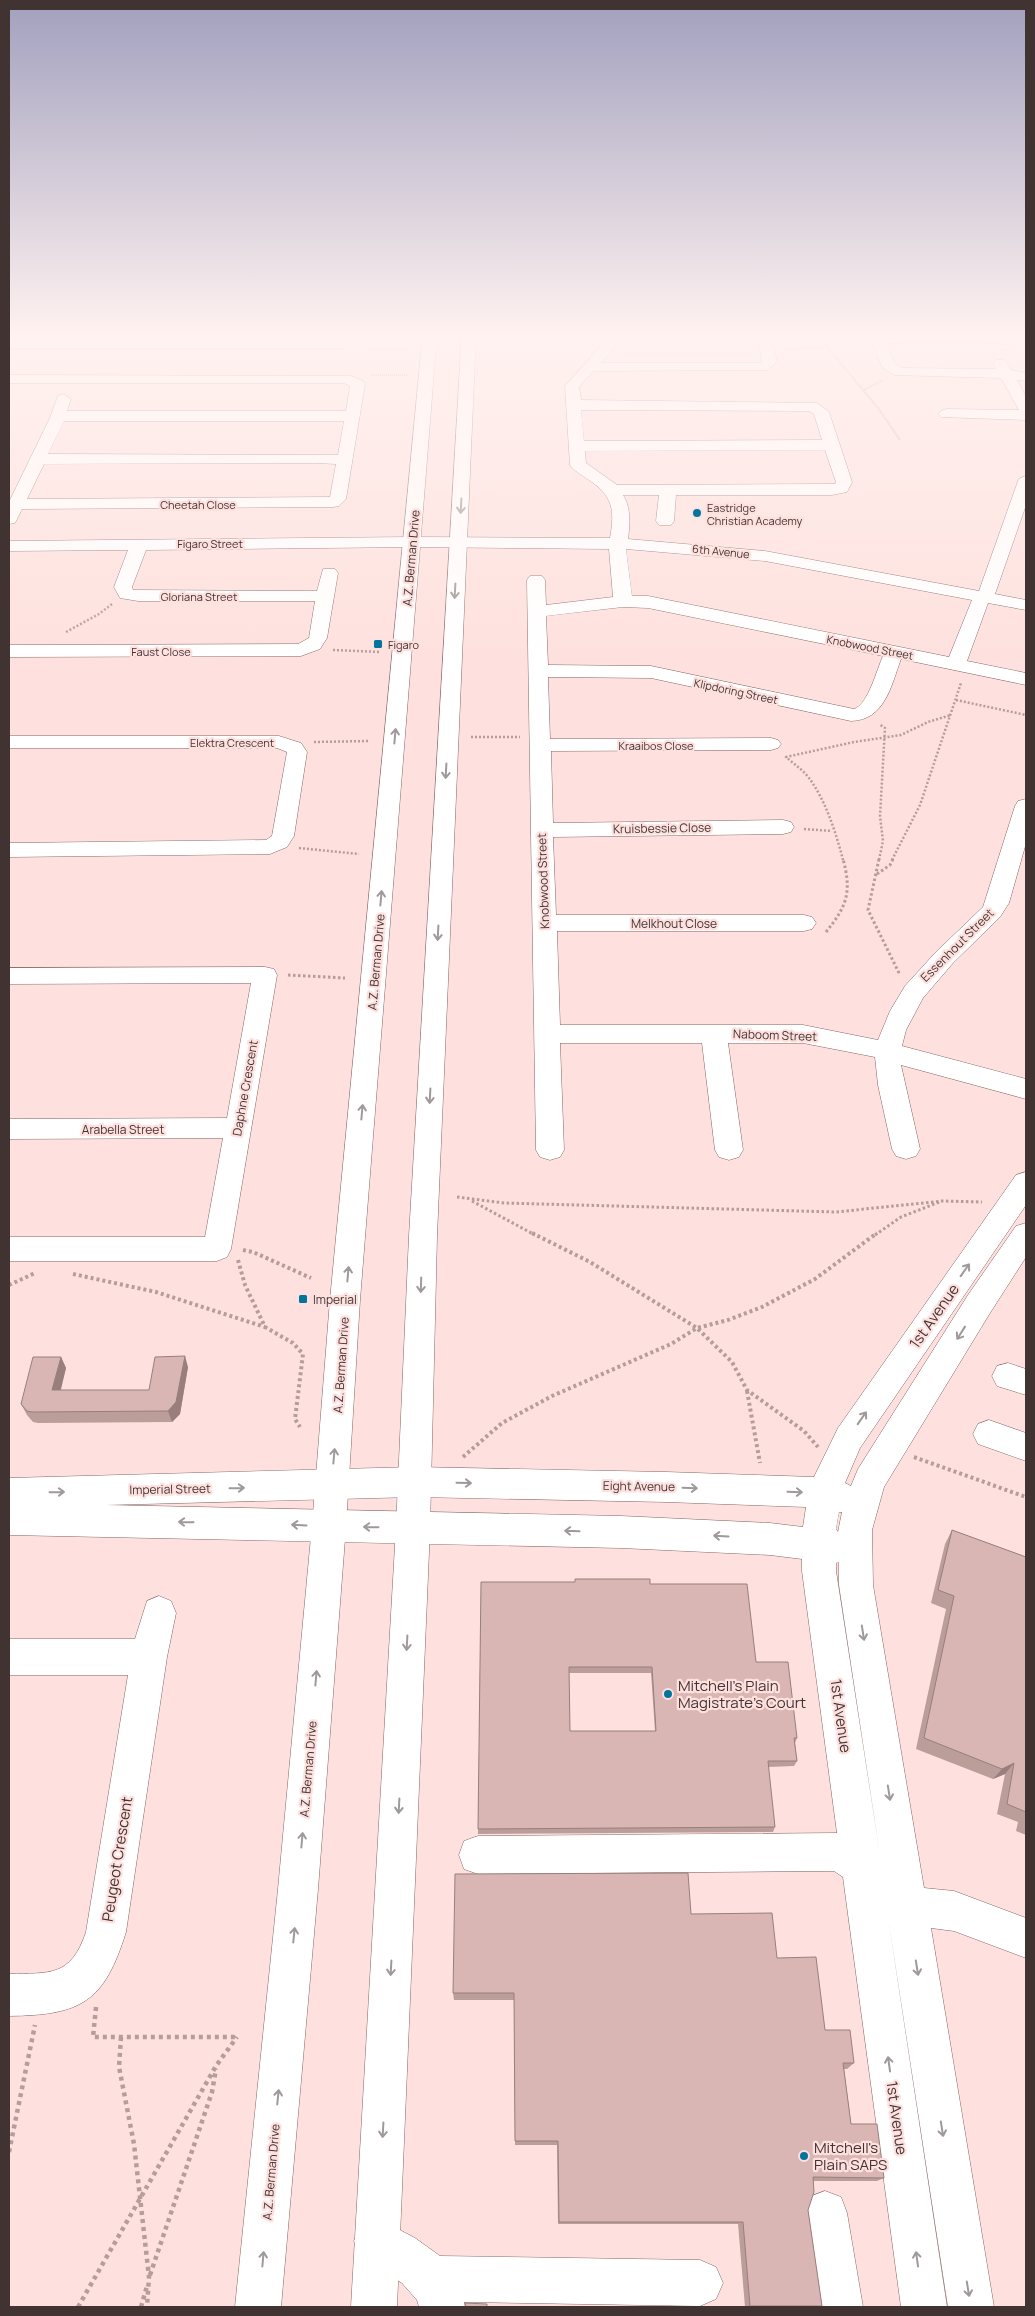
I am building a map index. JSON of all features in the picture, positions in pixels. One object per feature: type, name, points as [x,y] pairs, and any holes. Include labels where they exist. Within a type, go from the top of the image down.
[{"type":"street","points":[[9,520],[47,442]]},
{"type":"street","points":[[39,459],[316,458],[344,460],[347,442]]},
{"type":"street","name":"A.Z. Berman Drive","points":[[258,2307],[299,1879],[329,1526],[345,1300],[421,442]]},
{"type":"street","points":[[374,2307],[413,1528],[423,1236],[463,442]]},
{"type":"street","points":[[576,442],[578,465],[612,490],[618,500],[621,526],[618,543],[623,601]]},
{"type":"street","points":[[612,490],[838,489],[844,485],[844,482],[831,442]]},
{"type":"street","points":[[576,446],[832,445]]},
{"type":"street","name":"Cheetah Close","points":[[17,504],[328,503],[338,499],[344,460]]},
{"type":"street","points":[[961,665],[978,605],[989,590],[1005,538],[1026,481]]},
{"type":"street","points":[[665,521],[668,490]]},
{"type":"street","points":[[1005,538],[1026,541]]},
{"type":"street","name":"6th Avenue","points":[[412,542],[618,543],[696,548],[765,556],[1026,605]]},
{"type":"street","name":"Figaro Street","points":[[9,546],[412,542]]},
{"type":"street","points":[[126,594],[123,587],[139,544]]},
{"type":"street","points":[[313,646],[318,638],[329,573]]},
{"type":"street","name":"Knobwood Street","points":[[536,580],[550,1150]]},
{"type":"street","name":"Gloriana Street","points":[[126,594],[138,596],[325,596]]},
{"type":"street","name":"Knobwood Street","points":[[536,612],[623,601],[648,602],[1026,679]]},
{"type":"street","points":[[9,630],[15,649]]},
{"type":"street","name":"Faust Close","points":[[15,649],[301,650],[313,646]]},
{"type":"street","name":"Klipdoring Street","points":[[538,671],[651,672],[853,715],[865,712],[872,704],[894,652]]},
{"type":"street","name":"Elektra Crescent","points":[[9,742],[279,742],[294,747]]},
{"type":"street","name":"Kraaibos Close","points":[[540,742],[771,744]]},
{"type":"street","points":[[9,850],[259,848],[279,842],[283,836],[297,752],[294,747]]},
{"type":"street","name":"Essenhout Street","points":[[888,1052],[894,1032],[917,986],[992,912],[997,904],[1026,806]]},
{"type":"street","name":"Kruisbessie Close","points":[[542,830],[783,827]]},
{"type":"street","name":"Melkhout Close","points":[[544,923],[804,923]]},
{"type":"street","points":[[9,976],[265,975]]},
{"type":"street","name":"Daphne Crescent","points":[[226,1249],[237,1128],[265,975]]},
{"type":"street","name":"Naboom Street","points":[[548,1034],[802,1034],[859,1044],[1026,1089]]},
{"type":"street","points":[[714,1034],[729,1150]]},
{"type":"street","points":[[888,1052],[890,1076],[906,1149]]},
{"type":"street","name":"Arabella Street","points":[[9,1129],[237,1128]]},
{"type":"street","name":"1st Avenue","points":[[924,2307],[821,1585],[818,1544],[825,1493],[830,1476],[849,1438],[1026,1183]]},
{"type":"street","points":[[971,2307],[856,1585],[854,1549],[861,1502],[883,1456],[978,1304],[1026,1234]]},
{"type":"street","points":[[9,1249],[226,1249]]},
{"type":"street","points":[[989,1434],[1026,1447]]},
{"type":"street","name":"Eight Avenue","points":[[332,1485],[415,1482],[666,1487],[825,1493],[861,1502]]},
{"type":"street","name":"Imperial Street","points":[[9,1493],[332,1485]]},
{"type":"street","points":[[9,1519],[631,1532],[770,1539],[854,1549]]},
{"type":"street","name":"Peugeot Crescent","points":[[25,1995],[67,1988],[92,1969],[101,1950],[106,1932],[149,1657],[159,1613]]},
{"type":"street","points":[[9,1657],[149,1657]]},
{"type":"street","points":[[478,1855],[837,1852],[861,1865],[906,1906],[954,1911],[1026,1938]]},
{"type":"street","points":[[825,2213],[840,2307]]},
{"type":"street","points":[[378,2240],[411,2262],[437,2293],[700,2283]]},
{"type":"path","points":[[15,649],[99,614],[126,594]]},
{"type":"path","points":[[313,646],[326,649],[380,652]]},
{"type":"path","points":[[876,874],[890,865],[904,841],[924,796],[956,700],[961,665]]},
{"type":"path","points":[[956,700],[1026,715]]},
{"type":"path","points":[[822,937],[843,910],[848,891],[843,858],[833,831],[808,778],[786,757],[854,742],[901,735],[928,722],[951,715]]},
{"type":"path","points":[[885,728],[886,738],[880,816],[883,841],[868,910],[883,944],[902,979]]},
{"type":"path","points":[[471,737],[540,742]]},
{"type":"path","points":[[294,747],[312,742],[370,741]]},
{"type":"path","points":[[783,827],[833,831]]},
{"type":"path","points":[[279,842],[298,848],[359,854]]},
{"type":"path","points":[[265,975],[345,978]]},
{"type":"path","points":[[457,1197],[470,1200],[595,1206],[836,1212],[942,1201],[984,1202]]},
{"type":"path","points":[[470,1200],[505,1220],[590,1262],[697,1328],[732,1362],[747,1390],[762,1469]]},
{"type":"path","points":[[462,1458],[502,1423],[552,1396],[671,1344],[697,1328],[728,1320],[762,1307],[815,1279],[852,1250],[901,1217],[942,1201]]},
{"type":"path","points":[[226,1249],[253,1252],[311,1278]]},
{"type":"path","points":[[226,1249],[265,1327]]},
{"type":"path","points":[[69,1274],[156,1292],[265,1327],[293,1343],[303,1354],[295,1419],[300,1427]]},
{"type":"path","points":[[747,1390],[804,1431],[820,1449]]},
{"type":"path","points":[[908,1455],[1026,1497]]},
{"type":"path","points":[[9,2152],[25,1995]]},
{"type":"path","points":[[77,2307],[216,2066],[237,2037],[93,2037],[97,2000]]},
{"type":"path","points":[[120,2037],[119,2067],[134,2144],[149,2277],[147,2307]]},
{"type":"path","points":[[141,2307],[149,2277],[212,2092],[216,2066]]},
{"type":"building","points":[[185,1356],[176,1402],[168,1411],[32,1412],[27,1411],[21,1404],[33,1357],[61,1357],[52,1390],[149,1390],[155,1357]]},
{"type":"building","points":[[952,1530],[1026,1557],[1026,1812],[1007,1804],[1014,1763],[1002,1769],[924,1738],[954,1596],[938,1590]]},
{"type":"building","points":[[575,1579],[650,1579],[650,1584],[747,1584],[756,1662],[788,1662],[797,1738],[794,1738],[797,1761],[768,1761],[775,1827],[478,1829],[481,1582],[575,1582]],"holes":[[[569,1667],[652,1667],[656,1731],[570,1731]]]},
{"type":"building","points":[[688,1873],[691,1914],[772,1913],[777,1958],[816,1957],[825,2030],[850,2030],[854,2063],[843,2063],[851,2124],[877,2124],[884,2178],[813,2177],[814,2192],[808,2210],[822,2306],[750,2306],[743,2222],[559,2222],[558,2141],[515,2141],[514,1993],[453,1993],[455,1874]]},
{"type":"building","points":[[465,2303],[487,2304],[487,2307],[466,2307]]},
{"type":"place","name":"Eastridge Christian Academy","points":[[697,513]]},
{"type":"place","name":"Figaro","points":[[378,644]]},
{"type":"place","name":"Imperial","points":[[303,1299]]},
{"type":"place","name":"Mitchell's Plain Magistrate's Court","points":[[668,1694]]},
{"type":"place","name":"Mitchell's Plain SAPS","points":[[804,2156]]}]
